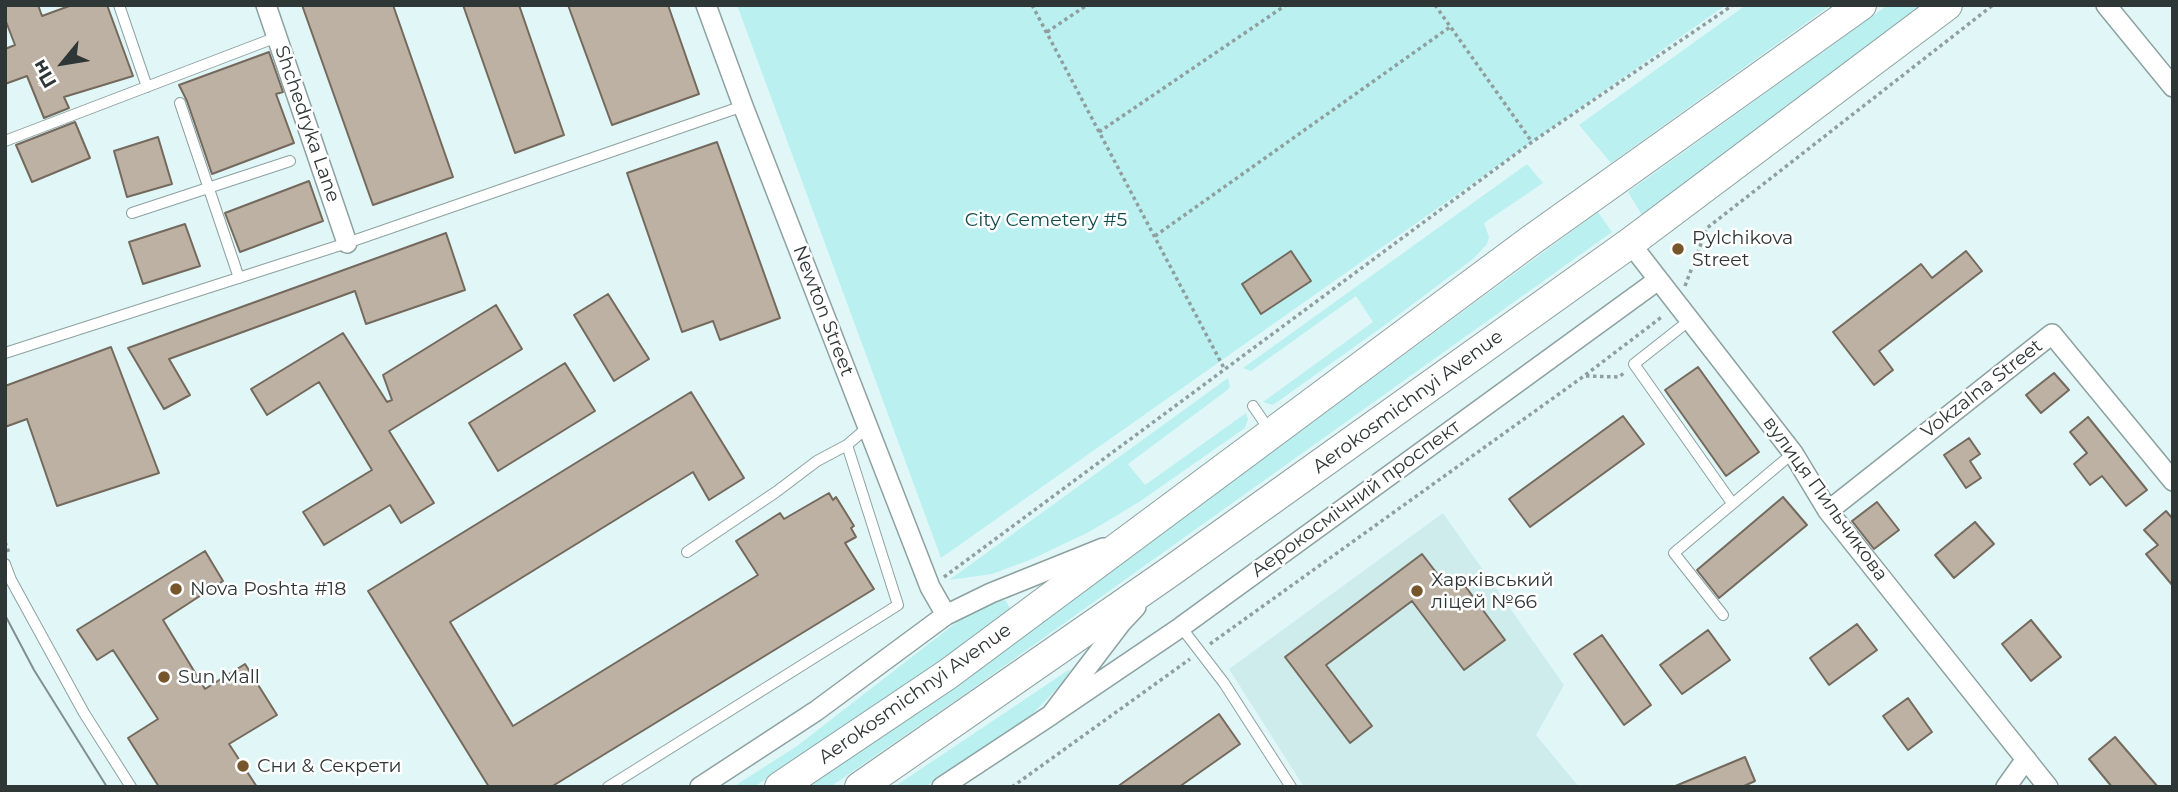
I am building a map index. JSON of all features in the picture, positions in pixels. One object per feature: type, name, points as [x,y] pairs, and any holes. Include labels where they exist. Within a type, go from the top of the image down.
[{"type":"main road","name":"Aerokosmichnyi Avenue","points":[[780,787],[948,674],[1530,241],[1861,5]]},
{"type":"main road","name":"Aerokosmichnyi Avenue","points":[[860,787],[1171,571],[1630,243],[1947,5]]},
{"type":"street","name":"Shchedryka Lane","points":[[266,5],[347,243]]},
{"type":"street","name":"Newton Street","points":[[706,5],[930,587],[946,615]]},
{"type":"street","points":[[2106,5],[2173,88]]},
{"type":"street","name":"вулиця Пильчикова","points":[[1630,243],[1793,453],[1828,511],[2048,787]]},
{"type":"street","name":"Аерокосмічний проспект","points":[[942,787],[964,781],[1051,715],[1181,627],[1658,280]]},
{"type":"street","name":"Vokzalna Street","points":[[1828,511],[2052,334],[2173,481]]},
{"type":"street","points":[[700,787],[816,711],[946,615],[991,593],[1138,534]]},
{"type":"street","name":"Аерокосмічний проспект","points":[[1051,715],[1121,623],[1171,571]]},
{"type":"street","points":[[2007,787],[2026,759]]},
{"type":"lane","points":[[119,5],[147,87]]},
{"type":"lane","points":[[5,141],[277,37]]},
{"type":"lane","points":[[180,103],[239,278]]},
{"type":"lane","points":[[5,354],[347,243],[743,106]]},
{"type":"lane","points":[[132,213],[290,161]]},
{"type":"lane","points":[[1684,313],[1634,364],[1732,503]]},
{"type":"lane","points":[[1253,406],[1272,434]]},
{"type":"lane","points":[[687,552],[817,461],[847,445],[868,427]]},
{"type":"lane","points":[[608,787],[898,605],[847,445]]},
{"type":"lane","points":[[1723,615],[1674,553],[1793,453]]},
{"type":"lane","points":[[5,564],[11,580],[84,713],[131,787]]},
{"type":"lane","points":[[1181,627],[1224,683],[1291,787]]},
{"type":"path","points":[[1032,5],[1225,370]]},
{"type":"path","points":[[1047,32],[1087,5]]},
{"type":"path","points":[[1099,132],[1286,5]]},
{"type":"path","points":[[1435,5],[1532,142]]},
{"type":"path","points":[[942,578],[1532,142],[1733,5]]},
{"type":"path","points":[[1012,787],[1584,376],[1684,313],[1707,228],[1993,5]]},
{"type":"path","points":[[1154,236],[1450,27]]},
{"type":"path","points":[[1584,376],[1619,377]]},
{"type":"shaded area","name":"Харківський ліцей №66","points":[[1443,513],[1564,685],[1536,735],[1579,787],[1304,787],[1229,669]]},
{"type":"green space","name":"City Cemetery #5","points":[[737,5],[1726,5],[941,558]]},
{"type":"green space","points":[[1746,5],[1831,5],[1611,163],[1579,125]]},
{"type":"green space","points":[[1888,5],[1933,5],[1642,215],[1628,192]]},
{"type":"green space","points":[[1527,164],[1543,183],[1484,223],[1489,237],[1487,244],[1473,259],[1273,405],[1263,402],[1373,322],[1356,296],[1251,371],[1243,368]]},
{"type":"green space","points":[[1598,212],[1612,232],[965,694],[830,787],[805,787],[940,697]]},
{"type":"green space","points":[[1228,378],[1230,387],[1226,391],[1128,464],[1145,485],[1246,413],[1248,419],[1245,428],[1139,502],[1089,532],[1032,559],[992,574],[949,580]]},
{"type":"green space","points":[[1005,600],[1012,611],[754,787],[733,787],[797,746],[975,608]]},
{"type":"green space","points":[[1070,669],[1066,679],[1025,722],[925,787],[894,787]]},
{"type":"building","points":[[5,5],[38,5],[42,16],[72,5],[107,5],[133,76],[64,97],[69,108],[44,118],[27,76],[5,84],[5,49],[15,45],[5,19]]},
{"type":"building","points":[[302,5],[393,5],[453,177],[373,205]]},
{"type":"building","points":[[463,5],[519,5],[564,135],[515,153]]},
{"type":"building","points":[[568,5],[668,5],[699,94],[612,125]]},
{"type":"building","points":[[269,52],[283,92],[276,94],[294,143],[212,174],[179,85]]},
{"type":"building","points":[[75,122],[90,158],[32,182],[16,145]]},
{"type":"building","points":[[158,137],[172,184],[127,197],[114,151]]},
{"type":"building","points":[[717,142],[780,318],[720,340],[713,321],[682,332],[627,173]]},
{"type":"building","points":[[309,181],[323,221],[240,252],[225,213]]},
{"type":"building","points":[[185,224],[200,266],[143,284],[129,242]]},
{"type":"building","points":[[446,233],[465,290],[366,324],[355,291],[169,359],[190,395],[164,409],[128,348]]},
{"type":"building","points":[[1291,251],[1311,281],[1261,314],[1242,284]]},
{"type":"building","points":[[1966,251],[1982,271],[1879,351],[1893,370],[1874,385],[1833,332],[1921,264],[1932,278]]},
{"type":"building","points":[[608,294],[649,359],[614,381],[574,315]]},
{"type":"building","points":[[496,305],[522,349],[389,431],[434,503],[401,523],[390,505],[324,545],[303,512],[372,470],[319,382],[267,415],[251,389],[343,333],[387,402],[392,400],[383,375]]},
{"type":"building","points":[[111,347],[159,473],[57,506],[27,419],[5,427],[5,386]]},
{"type":"building","points":[[565,363],[595,411],[498,471],[469,423]]},
{"type":"building","points":[[1698,367],[1759,452],[1726,476],[1665,390]]},
{"type":"building","points":[[2054,373],[2069,390],[2041,413],[2026,395]]},
{"type":"building","points":[[691,392],[744,478],[709,500],[693,472],[450,622],[513,726],[758,575],[736,541],[780,513],[784,519],[829,493],[833,500],[836,497],[854,526],[851,528],[856,537],[845,543],[874,589],[551,787],[489,787],[368,591]]},
{"type":"building","points":[[1623,416],[1644,444],[1530,527],[1509,499]]},
{"type":"building","points":[[2088,417],[2147,490],[2126,506],[2102,476],[2090,485],[2074,464],[2087,453],[2070,432]]},
{"type":"building","points":[[1969,438],[1980,454],[1970,461],[1981,478],[1966,488],[1944,455]]},
{"type":"building","points":[[1783,497],[1807,525],[1719,598],[1697,570]]},
{"type":"building","points":[[1877,502],[1899,530],[1874,549],[1852,521]]},
{"type":"building","points":[[2166,511],[2173,519],[2173,586],[2146,554],[2158,545],[2144,530]]},
{"type":"building","points":[[1975,522],[1994,544],[1954,578],[1935,555]]},
{"type":"building","name":"Sun Mall","points":[[205,551],[223,581],[163,620],[205,689],[245,664],[277,715],[229,744],[257,787],[159,787],[128,738],[158,719],[113,650],[97,660],[77,630]]},
{"type":"building","points":[[1422,554],[1445,584],[1457,575],[1505,640],[1464,670],[1412,601],[1326,665],[1372,726],[1350,743],[1285,657]]},
{"type":"building","points":[[2031,620],[2061,657],[2031,681],[2002,644]]},
{"type":"building","points":[[1857,624],[1877,650],[1829,685],[1810,658]]},
{"type":"building","points":[[1708,630],[1730,660],[1682,694],[1660,665]]},
{"type":"building","points":[[1602,635],[1651,705],[1624,725],[1574,654]]},
{"type":"building","points":[[1908,698],[1932,732],[1908,750],[1883,716]]},
{"type":"building","points":[[1219,714],[1240,744],[1179,787],[1117,787]]},
{"type":"building","points":[[2115,737],[2158,787],[2112,787],[2089,759]]},
{"type":"building","points":[[1745,757],[1755,781],[1742,787],[1673,787]]},
{"type":"tram line","points":[[5,615],[34,670],[107,787]]},
{"type":"place","name":"Pylchikova Street","points":[[1678,249]]},
{"type":"place","name":"Nova Poshta #18","points":[[176,589]]},
{"type":"place","name":"Харківський ліцей №66","points":[[1417,591]]},
{"type":"place","name":"Sun Mall","points":[[164,677]]},
{"type":"place","name":"Сни & Секрети","points":[[243,766]]}]
